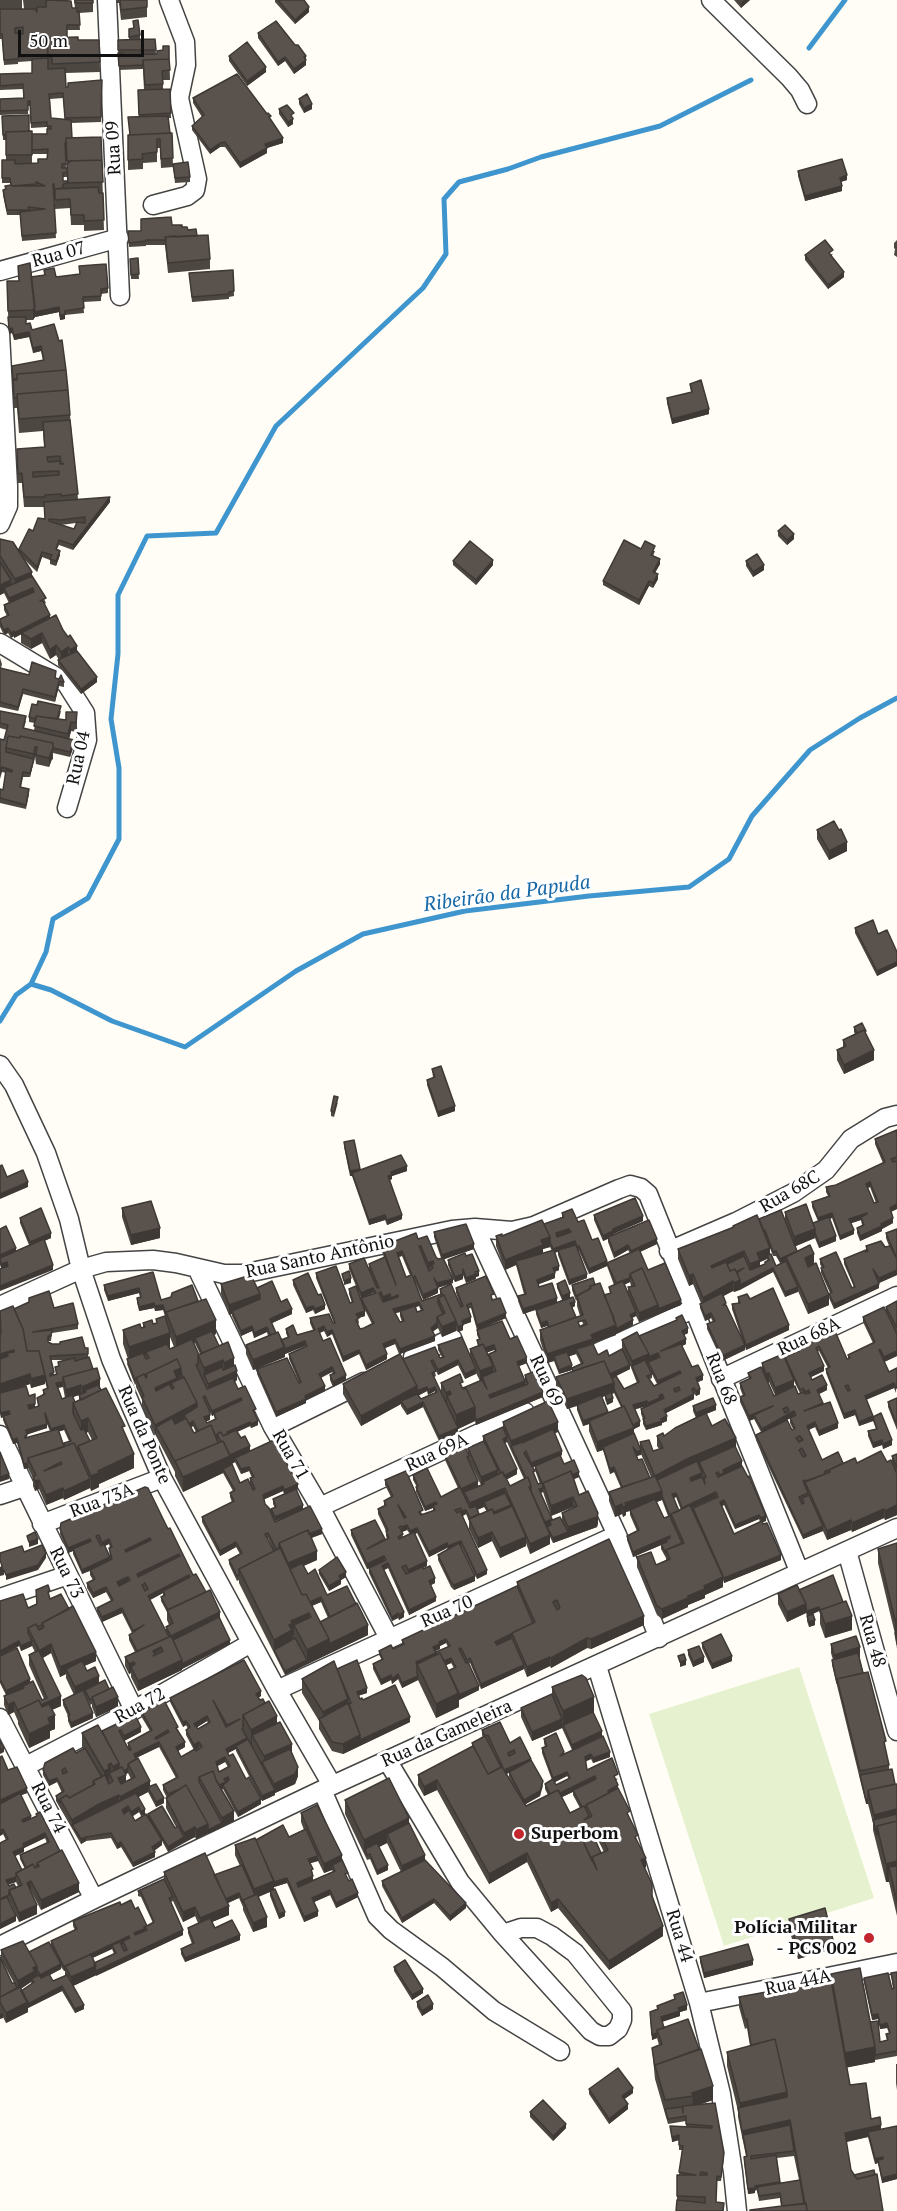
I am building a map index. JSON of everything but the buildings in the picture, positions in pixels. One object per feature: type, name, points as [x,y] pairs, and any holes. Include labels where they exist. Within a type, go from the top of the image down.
[{"type":"street","name":"Rua 09","points":[[106,0],[120,296]]},
{"type":"street","points":[[153,205],[187,196],[195,190],[197,179],[178,98],[186,66],[185,42],[169,0]]},
{"type":"street","points":[[711,0],[789,77],[800,90],[807,104]]},
{"type":"street","name":"Rua 07","points":[[0,271],[119,238]]},
{"type":"street","points":[[0,333],[8,486],[8,506],[0,524]]},
{"type":"street","name":"Rua 04","points":[[0,643],[66,683],[85,712],[87,740],[68,808]]},
{"type":"street","name":"Rua da Ponte","points":[[0,1065],[19,1095],[46,1153],[111,1359],[162,1478],[252,1643],[327,1788],[377,1916],[391,1930],[442,1967],[494,2011],[560,2051]]},
{"type":"street","name":"Rua 68C","points":[[669,1251],[736,1222],[793,1193],[826,1170],[851,1139],[885,1118],[897,1115]]},
{"type":"street","name":"Rua Santo Antônio","points":[[0,1306],[81,1269],[106,1262],[153,1260],[224,1274],[242,1274],[426,1234],[475,1228],[500,1232],[523,1229],[630,1185],[641,1188]]},
{"type":"street","name":"Rua 68","points":[[641,1188],[648,1194],[799,1571]]},
{"type":"street","name":"Rua 69","points":[[475,1228],[617,1535],[659,1638]]},
{"type":"street","name":"Rua 71","points":[[197,1268],[273,1427],[320,1507],[388,1638]]},
{"type":"street","name":"Rua 68A","points":[[721,1379],[897,1296]]},
{"type":"street","points":[[599,1352],[693,1309]]},
{"type":"street","points":[[400,1364],[452,1338]]},
{"type":"street","points":[[273,1427],[379,1375]]},
{"type":"street","name":"Rua 69A","points":[[320,1507],[554,1399]]},
{"type":"street","name":"Rua 73","points":[[0,1435],[134,1710]]},
{"type":"street","name":"Rua 73A","points":[[42,1524],[162,1478]]},
{"type":"street","points":[[0,1495],[24,1487]]},
{"type":"street","name":"Rua da Gameleira","points":[[0,1946],[387,1760],[897,1528]]},
{"type":"street","name":"Rua 70","points":[[277,1690],[617,1535]]},
{"type":"street","name":"Rua 48","points":[[847,1551],[897,1731]]},
{"type":"street","points":[[0,1598],[68,1575]]},
{"type":"street","name":"Rua 72","points":[[26,1766],[134,1710],[252,1643]]},
{"type":"street","name":"Rua 44","points":[[597,1666],[699,2003],[721,2094],[737,2211]]},
{"type":"street","name":"Rua 74","points":[[0,1718],[94,1899]]},
{"type":"street","points":[[387,1760],[460,1881],[503,1934],[591,2031],[600,2036],[609,2036],[618,2030],[622,2020],[622,2011],[575,1953],[537,1928],[521,1928],[503,1934]]},
{"type":"street","name":"Rua 44A","points":[[699,2003],[897,1963]]},
{"type":"green space","points":[[799,1667],[874,1898],[724,1946],[649,1714]]},
{"type":"waterway","points":[[809,48],[845,0]]},
{"type":"waterway","points":[[0,1021],[16,995],[31,984],[46,952],[53,919],[88,898],[119,839],[119,768],[111,719],[118,654],[118,595],[147,536],[216,533],[276,426],[423,288],[446,254],[444,199],[459,182],[508,169],[541,157],[660,126],[751,80]]},
{"type":"waterway","name":"Ribeirão da Papuda","points":[[31,984],[51,990],[112,1021],[185,1047],[296,971],[363,934],[465,911],[689,887],[729,859],[752,816],[810,750],[860,718],[897,698]]},
{"type":"place","name":"Superbom","points":[[519,1834]]},
{"type":"place","name":"Polícia Militar - PCS 002","points":[[869,1938]]}]
